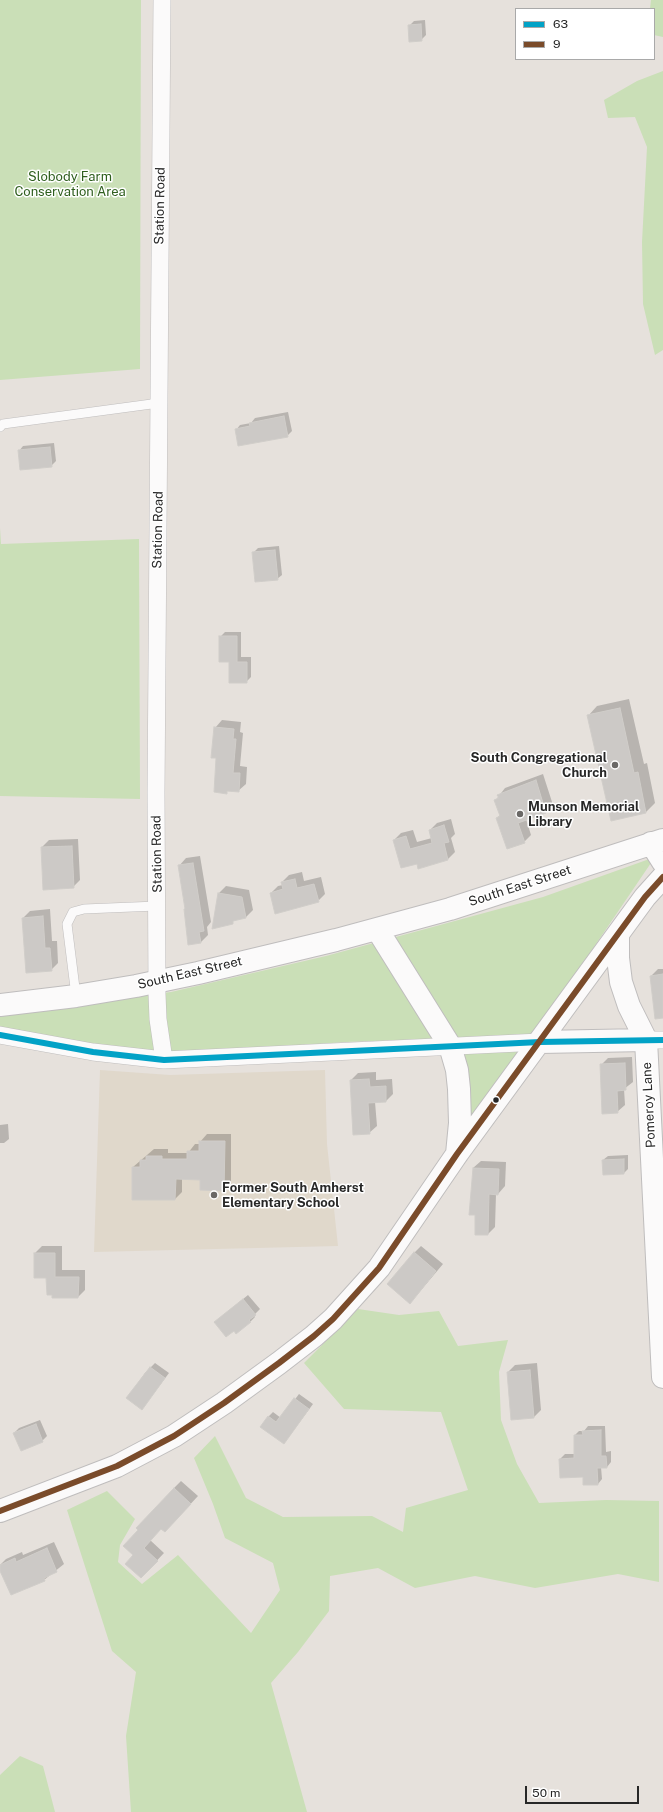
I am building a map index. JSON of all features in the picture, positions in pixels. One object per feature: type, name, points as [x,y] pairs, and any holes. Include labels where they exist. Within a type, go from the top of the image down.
[{"type":"main road","points":[[657,842],[663,862]]},
{"type":"main road","name":"South East Street","points":[[0,1005],[76,996],[198,973],[377,929],[450,909],[657,842]]},
{"type":"main road","points":[[0,1511],[117,1466],[174,1436],[224,1403],[297,1350],[333,1319],[367,1282],[401,1237],[457,1154],[645,897],[663,876]]},
{"type":"main road","points":[[377,929],[450,1046],[457,1070],[459,1089],[460,1122],[457,1154]]},
{"type":"main road","name":"Pomeroy Lane","points":[[618,934],[618,958],[621,982],[629,1006],[655,1040],[663,1376]]},
{"type":"main road","points":[[540,1042],[655,1040]]},
{"type":"street","name":"Station Road","points":[[162,0],[156,981],[158,1018],[164,1060]]},
{"type":"street","points":[[0,1036],[93,1052],[164,1060],[540,1042]]},
{"type":"lane","points":[[1,424],[159,403]]},
{"type":"lane","points":[[76,996],[67,924],[73,912],[84,909],[157,906]]},
{"type":"shaded area","name":"Former South Amherst Elementary School","points":[[100,1070],[170,1075],[325,1070],[327,1144],[338,1246],[94,1252]]},
{"type":"green space","name":"Slobody Farm Conservation Area","points":[[0,0],[141,0],[140,369],[0,380]]},
{"type":"green space","points":[[651,0],[663,0],[663,37],[655,35],[655,8],[650,8]]},
{"type":"green space","points":[[663,71],[663,350],[655,355],[643,304],[642,242],[647,147],[635,117],[608,118],[604,100],[637,81]]},
{"type":"green space","points":[[0,528],[1,544],[139,539],[140,799],[0,796]]},
{"type":"green space","points":[[655,857],[535,1034],[465,1127],[456,1038],[346,1042],[162,1055],[0,1028],[0,1014],[171,992],[326,956],[543,897]]},
{"type":"green space","points":[[358,1309],[399,1315],[439,1311],[458,1346],[508,1340],[499,1372],[501,1420],[517,1464],[539,1503],[606,1500],[659,1501],[659,1582],[618,1574],[535,1588],[475,1576],[415,1588],[378,1568],[330,1576],[329,1611],[298,1652],[271,1683],[307,1812],[131,1812],[126,1736],[136,1672],[112,1651],[67,1510],[107,1491],[135,1519],[120,1545],[118,1562],[142,1584],[178,1555],[251,1633],[280,1590],[273,1563],[225,1538],[194,1458],[215,1436],[246,1498],[283,1517],[372,1516],[403,1532],[406,1508],[468,1490],[441,1412],[344,1409],[304,1363]]},
{"type":"green space","points":[[20,1756],[43,1766],[55,1812],[0,1812],[0,1775]]},
{"type":"building","points":[[421,24],[422,41],[409,42],[408,25]]},
{"type":"building","points":[[284,416],[288,437],[238,446],[235,429],[250,426],[249,423]]},
{"type":"building","points":[[50,447],[52,467],[20,470],[18,450]]},
{"type":"building","points":[[275,550],[278,580],[255,582],[252,552]]},
{"type":"building","points":[[219,636],[237,636],[237,662],[247,662],[247,683],[229,683],[229,662],[219,662]]},
{"type":"building","name":"South Congregational Church","points":[[620,708],[634,773],[638,772],[646,813],[611,821],[587,715]]},
{"type":"building","points":[[214,727],[234,729],[233,739],[236,739],[233,773],[240,773],[239,792],[227,791],[227,794],[214,792],[216,758],[211,758]]},
{"type":"building","name":"Munson Memorial Library","points":[[536,780],[546,813],[518,823],[525,843],[507,849],[496,818],[500,816],[494,800],[499,798],[497,795]]},
{"type":"building","points":[[444,825],[449,842],[444,843],[448,860],[418,869],[417,864],[401,868],[393,840],[406,836],[410,849],[432,843],[429,830]]},
{"type":"building","points":[[72,846],[74,888],[43,890],[41,847]]},
{"type":"building","points":[[193,863],[204,931],[199,932],[201,943],[188,945],[185,909],[178,865]]},
{"type":"building","points":[[295,879],[297,888],[314,884],[319,902],[275,914],[270,893],[283,889],[281,882]]},
{"type":"building","points":[[218,893],[242,897],[246,918],[233,921],[233,924],[212,929]]},
{"type":"building","points":[[43,916],[45,948],[50,948],[52,971],[26,973],[22,918]]},
{"type":"building","points":[[663,974],[663,1018],[655,1019],[650,976]]},
{"type":"building","points":[[625,1063],[626,1090],[617,1091],[618,1113],[602,1114],[600,1064]]},
{"type":"building","points":[[369,1079],[370,1087],[386,1086],[386,1102],[368,1103],[370,1134],[353,1135],[350,1080]]},
{"type":"building","name":"Former South Amherst Elementary School","points":[[199,1141],[225,1141],[224,1191],[200,1190],[200,1180],[176,1179],[175,1200],[132,1200],[132,1167],[140,1167],[140,1160],[146,1160],[146,1156],[162,1156],[162,1159],[187,1159],[187,1151],[199,1151]]},
{"type":"building","points":[[624,1159],[624,1174],[603,1175],[602,1160]]},
{"type":"building","points":[[473,1168],[499,1169],[498,1195],[489,1194],[488,1235],[475,1235],[475,1215],[469,1215]]},
{"type":"building","points":[[414,1252],[436,1271],[410,1304],[387,1284]]},
{"type":"building","points":[[34,1253],[55,1253],[55,1277],[79,1277],[78,1298],[52,1298],[52,1295],[47,1295],[46,1278],[34,1278]]},
{"type":"building","points":[[243,1299],[256,1315],[249,1320],[251,1322],[236,1334],[234,1331],[226,1337],[214,1322]]},
{"type":"building","points":[[150,1367],[165,1378],[142,1410],[126,1398]]},
{"type":"building","points":[[530,1370],[534,1418],[511,1420],[507,1372]]},
{"type":"building","points":[[294,1398],[309,1409],[284,1444],[260,1427],[268,1416],[276,1422]]},
{"type":"building","points":[[36,1424],[43,1442],[21,1451],[13,1433]]},
{"type":"building","points":[[601,1430],[601,1456],[606,1456],[607,1468],[597,1468],[598,1485],[583,1485],[583,1477],[560,1478],[559,1459],[574,1458],[574,1435],[583,1435],[582,1431]]},
{"type":"building","points":[[174,1488],[191,1504],[165,1532],[161,1529],[144,1548],[158,1561],[141,1578],[125,1564],[133,1555],[123,1546],[138,1530],[136,1528]]},
{"type":"building","points":[[47,1548],[57,1572],[44,1578],[45,1581],[11,1595],[0,1571],[0,1565],[15,1558],[16,1562]]},
{"type":"transit line","name":"9","points":[[0,1511],[117,1466],[174,1436],[224,1403],[279,1363],[333,1319],[379,1268],[457,1154],[645,897],[663,877]]},
{"type":"transit line","name":"63","points":[[0,1035],[93,1052],[164,1060],[540,1042],[663,1040]]},
{"type":"place","name":"South Congregational Church","points":[[615,765]]},
{"type":"place","name":"Munson Memorial Library","points":[[520,814]]},
{"type":"place","name":"Former South Amherst Elementary School","points":[[214,1195]]}]
